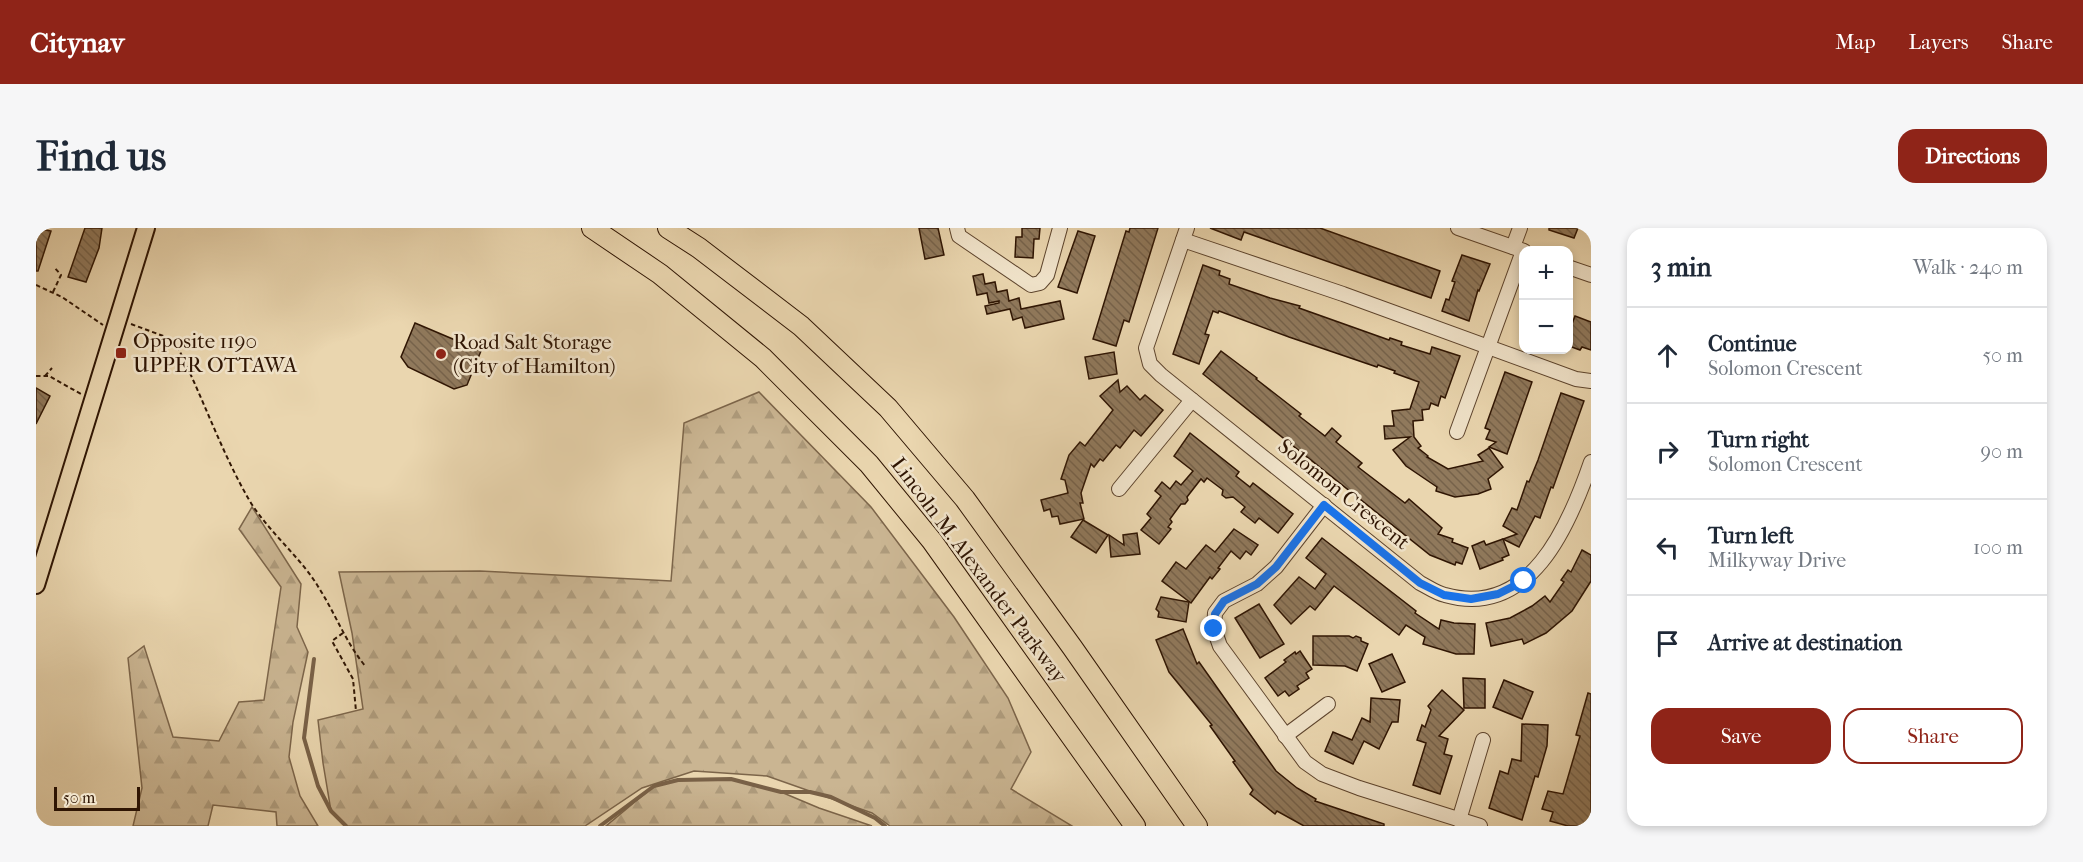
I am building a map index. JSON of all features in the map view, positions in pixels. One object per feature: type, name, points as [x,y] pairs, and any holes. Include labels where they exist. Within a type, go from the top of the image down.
[{"type":"highway","name":"Lincoln M. Alexander Parkway","points":[[592,228],[660,274],[763,358],[869,464],[932,541],[1135,826]]},
{"type":"highway","name":"Lincoln M. Alexander Parkway","points":[[668,228],[699,248],[801,326],[888,408],[965,499],[1197,826]]},
{"type":"main road","points":[[36,585],[146,228]]},
{"type":"street","points":[[957,228],[959,236],[1031,285],[1040,283],[1047,275],[1059,228]]},
{"type":"street","points":[[1458,228],[1519,250]]},
{"type":"street","points":[[1520,228],[1520,246]]},
{"type":"street","name":"Solomon Crescent","points":[[1591,381],[1576,379],[1185,234],[1146,348],[1150,364],[1192,400],[1420,583],[1444,595],[1471,599],[1498,594],[1524,581],[1543,561],[1562,534],[1580,495],[1591,462]]},
{"type":"street","points":[[1457,432],[1519,253]]},
{"type":"street","points":[[1573,268],[1591,274]]},
{"type":"street","points":[[1119,489],[1192,400]]},
{"type":"street","points":[[1324,505],[1276,567],[1257,584],[1224,601],[1215,614],[1214,629],[1220,646],[1305,762],[1322,774],[1480,826]]},
{"type":"street","points":[[1285,736],[1328,704]]},
{"type":"street","points":[[1459,820],[1484,740]]},
{"type":"path","points":[[53,292],[61,275],[54,267]]},
{"type":"path","points":[[36,285],[115,325],[174,340],[219,441],[249,500],[318,587],[352,650],[366,667]]},
{"type":"path","points":[[45,376],[52,368]]},
{"type":"path","points":[[36,376],[49,376],[92,400]]},
{"type":"path","points":[[343,633],[332,641],[353,679],[356,711]]},
{"type":"green space","points":[[759,392],[871,507],[954,617],[1008,698],[1031,752],[1011,789],[1072,826],[890,826],[872,813],[767,776],[694,771],[642,788],[585,826],[346,826],[331,811],[318,720],[363,709],[352,633],[339,572],[480,571],[671,581],[684,423]]},
{"type":"green space","points":[[252,507],[301,584],[297,627],[308,652],[293,722],[289,757],[300,796],[318,826],[277,826],[276,812],[213,805],[208,826],[133,826],[142,788],[128,658],[144,646],[173,737],[219,741],[239,702],[264,700],[281,587],[239,529]]},
{"type":"green space","points":[[731,779],[781,792],[872,826],[606,826],[654,786],[678,780]]},
{"type":"building","points":[[36,228],[51,231],[38,271],[36,271]]},
{"type":"building","points":[[85,228],[102,228],[99,248],[86,282],[68,277]]},
{"type":"building","points":[[919,228],[938,228],[944,255],[925,259]]},
{"type":"building","points":[[1022,228],[1040,228],[1039,239],[1034,239],[1033,258],[1015,257],[1016,237],[1022,237]]},
{"type":"building","points":[[1130,228],[1158,228],[1129,322],[1124,320],[1116,346],[1093,339],[1126,231],[1129,232]]},
{"type":"building","points":[[1210,228],[1320,228],[1440,271],[1431,298],[1244,232],[1241,240]]},
{"type":"building","points":[[1549,228],[1578,228],[1574,238],[1549,230]]},
{"type":"building","points":[[1078,231],[1095,236],[1077,293],[1058,287]]},
{"type":"building","points":[[1462,255],[1490,264],[1478,290],[1469,321],[1442,311],[1446,299],[1449,300],[1455,282],[1452,281]]},
{"type":"building","points":[[1203,265],[1220,271],[1219,275],[1230,279],[1229,284],[1300,306],[1299,308],[1389,340],[1390,338],[1402,342],[1401,345],[1430,354],[1432,347],[1460,356],[1445,398],[1441,396],[1438,406],[1431,403],[1429,409],[1422,410],[1423,420],[1413,421],[1414,437],[1421,446],[1418,448],[1427,457],[1448,469],[1483,461],[1478,455],[1489,448],[1503,467],[1488,479],[1491,489],[1478,494],[1455,497],[1436,491],[1437,487],[1406,466],[1393,450],[1410,437],[1385,439],[1384,426],[1394,426],[1392,411],[1410,409],[1419,382],[1394,373],[1395,371],[1289,337],[1219,311],[1218,313],[1213,311],[1205,334],[1209,335],[1199,364],[1173,354]]},
{"type":"building","points":[[983,274],[985,284],[995,282],[997,292],[1007,290],[1009,301],[1019,298],[1021,309],[1060,301],[1064,319],[1025,328],[1022,317],[1013,320],[1010,309],[987,314],[985,306],[999,303],[999,301],[989,303],[987,293],[977,295],[973,276]]},
{"type":"building","points":[[1575,316],[1591,322],[1591,350],[1573,347]]},
{"type":"building","name":"Road Salt Storage (City of Hamilton)","points":[[415,323],[481,351],[467,385],[454,389],[408,367],[401,357]]},
{"type":"building","points":[[1221,351],[1257,378],[1325,436],[1332,428],[1341,436],[1336,442],[1362,463],[1358,467],[1405,503],[1409,499],[1442,528],[1438,534],[1453,539],[1452,542],[1468,548],[1462,564],[1456,562],[1455,565],[1430,555],[1203,374]]},
{"type":"building","points":[[1114,352],[1117,374],[1089,379],[1085,357]]},
{"type":"building","points":[[1505,372],[1532,382],[1507,454],[1489,447],[1496,442],[1486,439],[1490,430],[1485,428]]},
{"type":"building","points":[[1118,380],[1120,392],[1127,386],[1140,400],[1145,395],[1163,410],[1141,436],[1134,430],[1120,448],[1116,445],[1103,461],[1100,459],[1094,467],[1091,464],[1081,493],[1083,503],[1080,503],[1084,519],[1060,524],[1058,516],[1052,517],[1050,509],[1044,511],[1041,500],[1068,493],[1065,480],[1061,479],[1069,455],[1080,442],[1085,446],[1113,410],[1100,396]]},
{"type":"building","points":[[36,388],[50,396],[36,424]]},
{"type":"building","points":[[1561,393],[1584,401],[1540,518],[1535,516],[1519,547],[1503,539],[1517,534],[1503,526],[1512,508],[1517,510],[1527,481],[1529,482],[1538,460]]},
{"type":"building","points":[[1190,433],[1239,472],[1236,476],[1250,487],[1253,483],[1293,514],[1278,533],[1259,518],[1255,523],[1241,512],[1245,507],[1233,497],[1226,498],[1222,495],[1223,490],[1207,478],[1204,482],[1201,479],[1187,497],[1185,504],[1181,504],[1170,519],[1172,522],[1168,527],[1171,529],[1159,544],[1141,530],[1151,518],[1147,514],[1161,496],[1155,491],[1162,482],[1170,489],[1176,481],[1181,485],[1193,471],[1174,456]]},
{"type":"building","points":[[1083,520],[1108,535],[1096,553],[1071,537]]},
{"type":"building","points":[[1234,529],[1258,545],[1251,555],[1246,551],[1240,559],[1231,551],[1218,568],[1220,569],[1212,579],[1210,577],[1191,603],[1162,581],[1176,562],[1186,569],[1206,545],[1215,552]]},
{"type":"building","points":[[1137,533],[1140,554],[1111,557],[1109,535],[1124,545],[1123,535]]},
{"type":"building","points":[[1322,538],[1416,611],[1415,613],[1439,629],[1441,620],[1475,624],[1474,654],[1456,654],[1423,644],[1425,637],[1406,625],[1399,635],[1334,586],[1315,610],[1310,606],[1291,624],[1274,605],[1299,577],[1315,589],[1326,574],[1306,558]]},
{"type":"building","points":[[1503,539],[1509,555],[1502,558],[1503,560],[1480,569],[1472,546],[1484,541],[1486,545]]},
{"type":"building","points":[[1582,550],[1591,555],[1591,581],[1572,611],[1546,633],[1524,644],[1522,639],[1491,646],[1486,623],[1510,618],[1545,596],[1550,602],[1564,582],[1561,580],[1568,570],[1571,572]]},
{"type":"building","points":[[1161,597],[1189,602],[1186,622],[1158,617],[1159,612],[1156,609]]},
{"type":"building","points":[[1259,604],[1284,644],[1260,658],[1235,618]]},
{"type":"building","points":[[1183,629],[1197,664],[1199,662],[1276,771],[1297,788],[1316,799],[1315,801],[1384,824],[1384,826],[1304,826],[1277,811],[1275,814],[1250,794],[1253,790],[1210,726],[1212,725],[1169,672],[1156,640]]},
{"type":"building","points":[[1313,636],[1361,638],[1361,641],[1368,644],[1357,671],[1345,666],[1313,665]]},
{"type":"building","points":[[1300,651],[1312,669],[1306,673],[1309,678],[1297,686],[1299,689],[1289,696],[1285,691],[1278,696],[1265,678],[1286,662],[1284,660]]},
{"type":"building","points":[[1392,654],[1405,682],[1382,692],[1369,664]]},
{"type":"building","points":[[1463,678],[1485,679],[1485,708],[1464,708]]},
{"type":"building","points":[[1504,680],[1533,692],[1522,719],[1493,707]]},
{"type":"building","points":[[1442,690],[1464,710],[1439,736],[1448,739],[1444,754],[1452,756],[1440,794],[1413,785],[1426,743],[1417,740],[1422,725],[1425,727],[1431,710],[1428,706]]},
{"type":"building","points":[[1588,693],[1591,694],[1591,817],[1588,826],[1568,826],[1550,821],[1553,812],[1542,809],[1548,791],[1563,794],[1580,736],[1576,735]]},
{"type":"building","points":[[1371,698],[1400,700],[1398,722],[1392,722],[1379,749],[1364,741],[1353,764],[1325,751],[1333,732],[1352,740],[1362,718],[1370,722]]},
{"type":"building","points":[[1522,724],[1548,725],[1547,746],[1522,820],[1489,808],[1500,771],[1508,774],[1512,759],[1521,761]]},
{"type":"waterway","points":[[314,659],[304,738],[318,786],[331,811],[346,826]]},
{"type":"waterway","points":[[600,826],[654,786],[678,780],[731,779],[781,792],[810,792],[831,797],[875,818],[885,826]]},
{"type":"place","name":"Opposite 1190 UPPER OTTAWA","points":[[121,353]]},
{"type":"place","name":"Road Salt Storage (City of Hamilton)","points":[[441,354]]},
{"type":"route","points":[[1214,629],[1215,614],[1224,601],[1257,584],[1276,567],[1324,505],[1420,583],[1444,595],[1471,599],[1498,594],[1524,581]]}]
